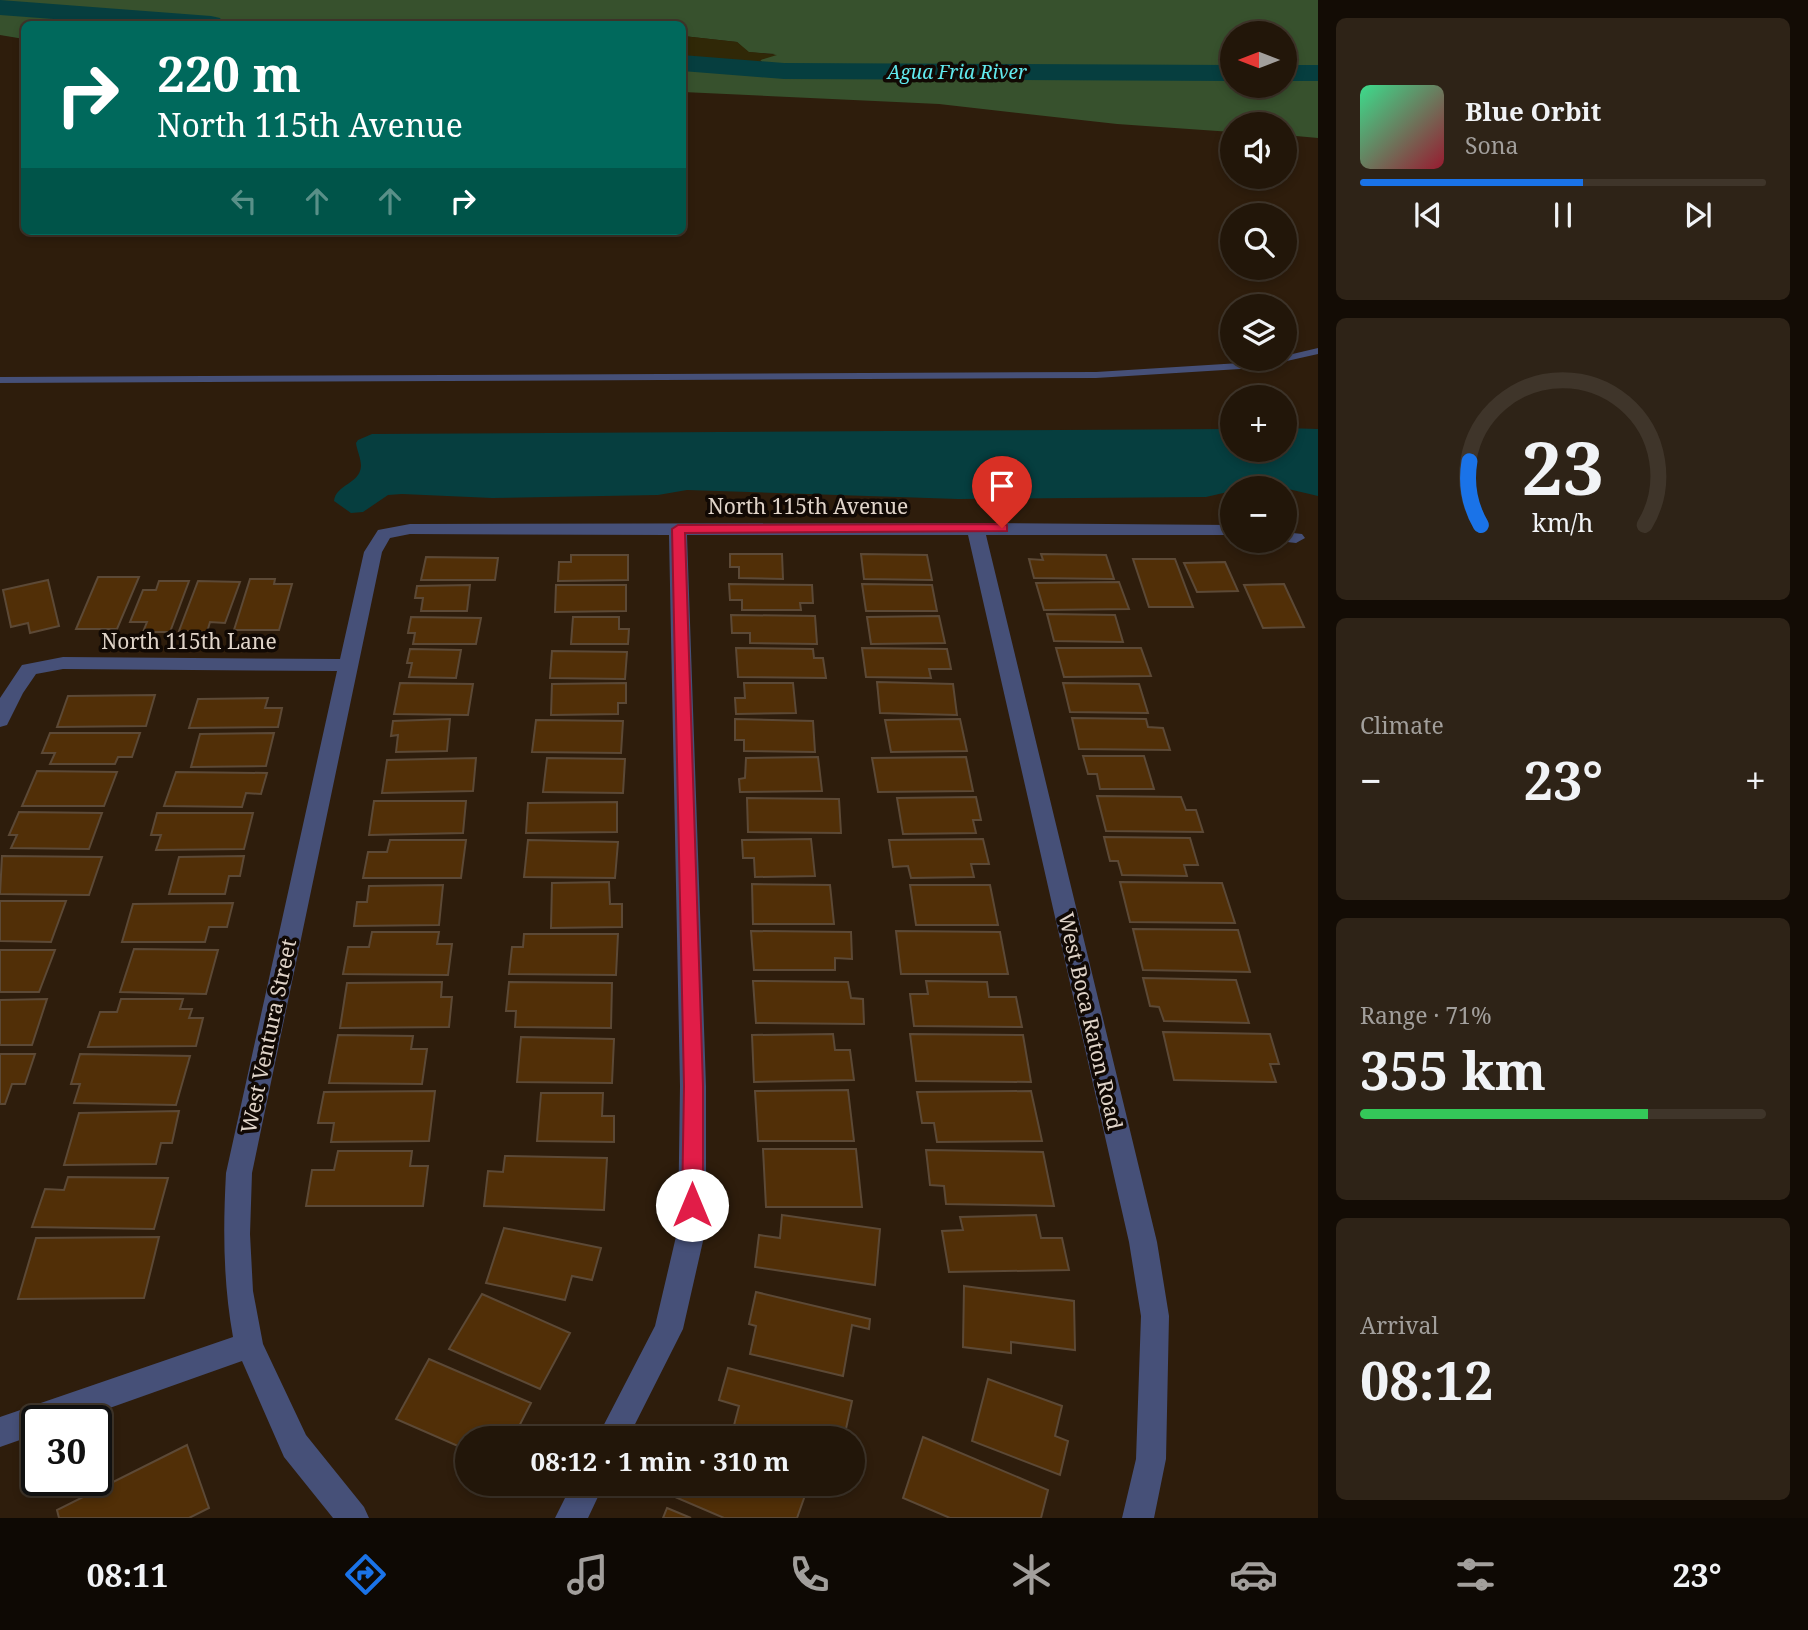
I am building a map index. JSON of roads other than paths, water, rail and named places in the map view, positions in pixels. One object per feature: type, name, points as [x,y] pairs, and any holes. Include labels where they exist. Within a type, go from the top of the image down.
[{"type":"street","name":"West Boca Raton Road","points":[[975,528],[1143,1241],[1155,1316],[1151,1459],[1138,1518]]},
{"type":"street","name":"North 115th Avenue","points":[[384,534],[410,529],[1220,530]]},
{"type":"street","points":[[618,1426],[669,1329],[692,1228],[693,1086],[678,529]]},
{"type":"street","name":"West Ventura Street","points":[[353,1518],[295,1447],[249,1345],[239,1279],[236,1234],[239,1173],[373,552],[384,534]]},
{"type":"street","name":"North 115th Lane","points":[[0,720],[13,692],[29,669],[62,663],[348,665]]},
{"type":"street","points":[[0,1432],[249,1345]]},
{"type":"street","points":[[571,1518],[583,1496]]},
{"type":"lane","points":[[0,380],[1096,375],[1256,365],[1318,351]]},
{"type":"water","points":[[1297,428],[1318,429],[1318,496],[1297,491],[1297,476],[1220,476],[1220,494],[1206,497],[958,499],[687,490],[658,495],[492,498],[402,494],[388,495],[363,512],[351,513],[334,501],[339,491],[360,472],[361,463],[356,443],[372,434],[1220,429],[1220,462],[1297,462]]},
{"type":"waterway","name":"Agua Fria River","points":[[0,7],[174,21]]},
{"type":"waterway","name":"Agua Fria River","points":[[686,63],[784,71],[1220,73]]},
{"type":"waterway","name":"Agua Fria River","points":[[1297,73],[1318,73]]}]
